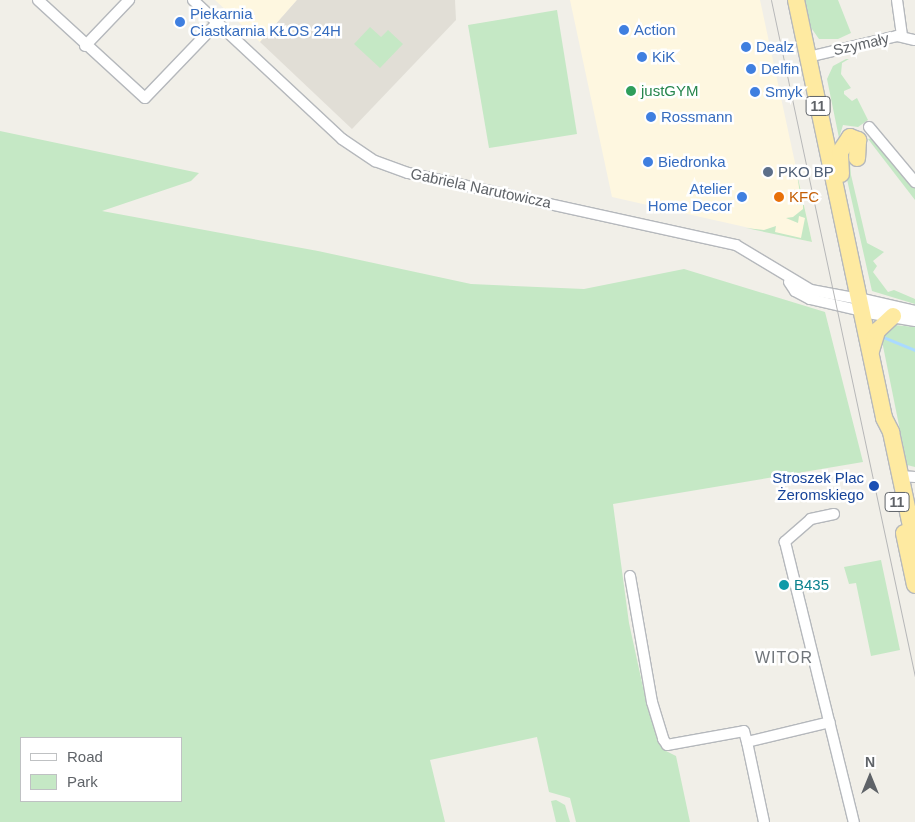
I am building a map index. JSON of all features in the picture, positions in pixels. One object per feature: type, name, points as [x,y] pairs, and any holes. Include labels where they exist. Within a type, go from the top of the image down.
[{"type":"highway","name":"11","points":[[796,0],[843,216],[884,418],[883,434],[915,585]]},
{"type":"highway","points":[[843,216],[846,198],[839,156],[850,138],[858,140],[857,158]]},
{"type":"highway","points":[[871,354],[877,331],[893,316]]},
{"type":"highway","name":"11","points":[[884,418],[908,476],[915,545]]},
{"type":"street","points":[[38,0],[85,46],[145,98],[217,23]]},
{"type":"street","points":[[85,46],[129,0]]},
{"type":"street","name":"Gabriela Narutowicza","points":[[192,0],[342,139],[375,162],[408,173],[736,245],[756,255],[785,278],[795,291],[810,299],[860,305]]},
{"type":"street","points":[[897,0],[902,36]]},
{"type":"street","name":"Szymały","points":[[808,57],[902,36],[915,40]]},
{"type":"street","points":[[869,127],[915,182]]},
{"type":"street","points":[[860,305],[915,312]]},
{"type":"street","points":[[860,305],[893,316],[915,320]]},
{"type":"street","points":[[834,514],[811,519],[785,542],[854,822]]},
{"type":"street","points":[[630,576],[651,693],[663,739],[667,745],[744,731],[764,822]]},
{"type":"street","points":[[747,742],[830,722]]},
{"type":"shaded area","points":[[215,0],[297,0],[260,42]]},
{"type":"shaded area","points":[[297,0],[455,0],[456,20],[352,129],[260,42]]},
{"type":"shaded area","points":[[570,0],[760,0],[812,242],[612,197]]},
{"type":"green space","points":[[803,0],[838,0],[851,33],[838,39],[819,39],[807,22]]},
{"type":"green space","points":[[557,10],[577,134],[489,148],[468,25]]},
{"type":"green space","points":[[370,27],[381,37],[388,30],[403,44],[380,68],[354,44]]},
{"type":"green space","points":[[849,59],[842,63],[841,74],[851,88],[844,91],[844,94],[852,101],[857,98],[868,120],[858,127],[843,125],[839,138],[827,79],[833,66]]},
{"type":"green space","points":[[0,131],[199,173],[191,181],[102,211],[318,251],[471,284],[584,289],[684,269],[825,312],[863,462],[613,504],[629,623],[646,701],[657,737],[666,751],[676,756],[690,822],[576,822],[570,798],[549,792],[537,737],[430,760],[445,822],[0,822]]},
{"type":"green space","points":[[873,138],[879,141],[915,188],[915,200],[868,139]]},
{"type":"green space","points":[[849,150],[851,175],[867,243],[884,252],[873,261],[877,266],[873,272],[888,292],[894,290],[915,299],[915,304],[872,291],[844,166]]},
{"type":"green space","points":[[796,169],[812,242],[746,228],[764,230],[776,226],[775,232],[801,238],[805,218],[799,216],[798,223],[786,218],[793,217],[803,209],[803,205],[797,205],[801,199]]},
{"type":"green space","points":[[894,325],[915,327],[915,467],[907,465],[882,341],[882,335]]},
{"type":"green space","points":[[881,560],[900,650],[871,656],[856,583],[849,584],[844,567]]},
{"type":"green space","points":[[556,800],[565,805],[570,822],[556,822],[551,801]]},
{"type":"waterway","points":[[883,337],[915,350]]},
{"type":"tram line","points":[[771,0],[915,677]]},
{"type":"place","name":"Piekarnia Ciastkarnia KŁOS 24H","points":[[180,22]]},
{"type":"place","name":"Action","points":[[624,30]]},
{"type":"place","name":"Dealz","points":[[746,47]]},
{"type":"place","name":"KiK","points":[[642,57]]},
{"type":"place","name":"Delfin","points":[[751,69]]},
{"type":"place","name":"justGYM","points":[[631,91]]},
{"type":"place","name":"Smyk","points":[[755,92]]},
{"type":"place","name":"Rossmann","points":[[651,117]]},
{"type":"place","name":"Biedronka","points":[[648,162]]},
{"type":"place","name":"PKO BP","points":[[768,172]]},
{"type":"place","name":"Atelier Home Decor","points":[[742,197]]},
{"type":"place","name":"KFC","points":[[779,197]]},
{"type":"place","name":"Stroszek Plac Żeromskiego","points":[[874,486]]},
{"type":"place","name":"B435","points":[[784,585]]},
{"type":"district","name":"WITOR","points":[[784,658]]}]
